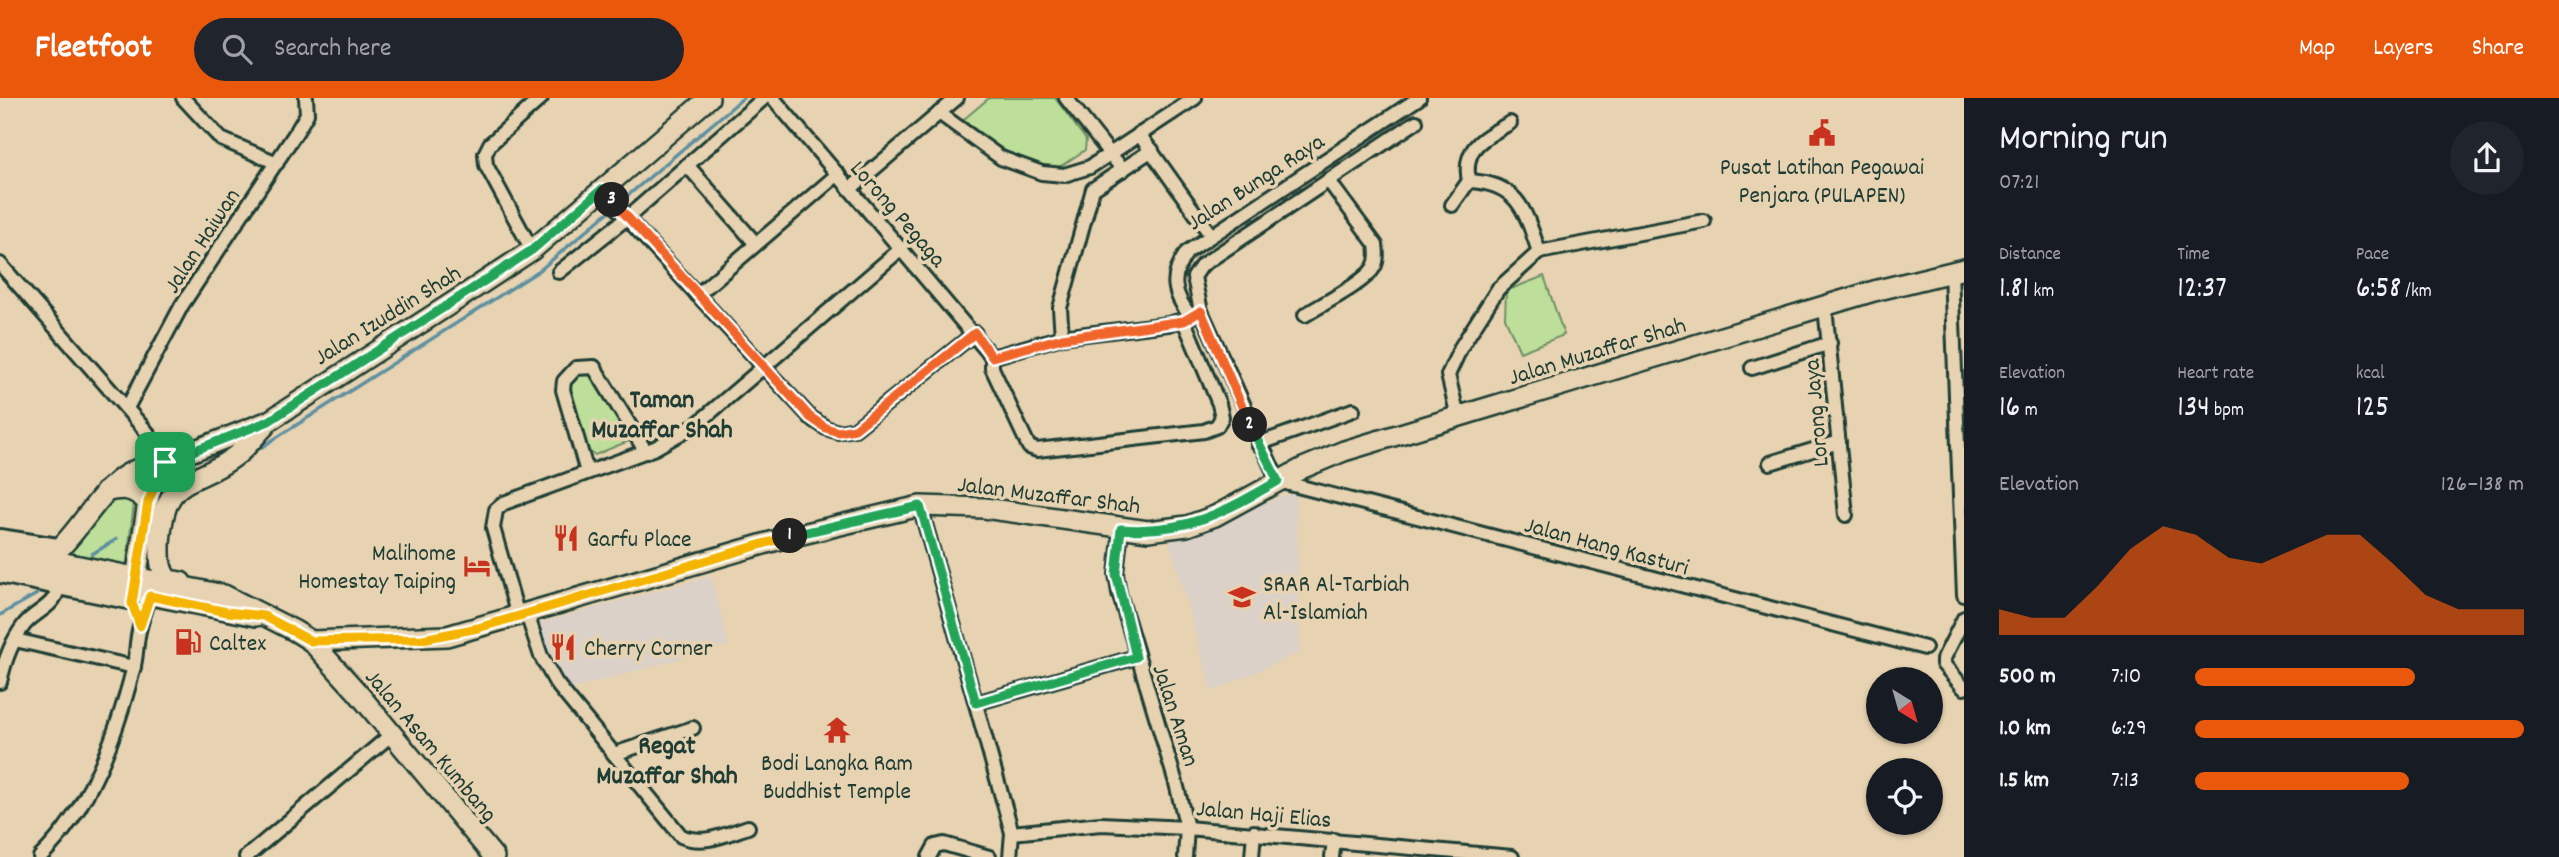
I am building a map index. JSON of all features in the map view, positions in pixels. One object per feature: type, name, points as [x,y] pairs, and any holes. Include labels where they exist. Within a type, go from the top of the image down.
[{"type":"main road","name":"Jalan Izuddin Shah","points":[[62,546],[115,481],[136,468],[165,462],[269,421],[532,250],[615,205],[709,98]]},
{"type":"main road","name":"Jalan Muzaffar Shah","points":[[311,641],[423,639],[447,636],[781,539],[920,506],[984,508],[1121,529],[1148,531],[1187,526],[1215,516],[1278,481],[1344,451],[1957,270]]},
{"type":"main road","points":[[197,591],[193,586],[169,580],[164,575],[160,553],[165,509],[181,485],[237,455],[269,421]]},
{"type":"main road","points":[[141,590],[148,502],[165,462]]},
{"type":"main road","points":[[105,492],[122,488],[133,489],[148,502]]},
{"type":"main road","points":[[37,563],[62,546]]},
{"type":"main road","name":"Jalan Asam Kumbang","points":[[0,550],[37,563],[70,579],[141,590],[227,612],[264,616]]},
{"type":"main road","name":"Jalan Asam Kumbang","points":[[141,590],[197,591],[224,595],[311,641],[494,857]]},
{"type":"street","points":[[183,98],[222,139],[277,163]]},
{"type":"street","points":[[532,250],[486,165],[485,154],[490,144],[541,98]]},
{"type":"street","points":[[559,272],[615,205],[687,166],[764,98]]},
{"type":"street","name":"Lorong Pegaga","points":[[773,98],[975,333],[992,357],[992,368],[1028,447],[1037,450],[1204,431],[1217,426],[1222,417],[1192,316]]},
{"type":"street","points":[[850,189],[957,98]]},
{"type":"street","points":[[1066,98],[1123,170]]},
{"type":"street","points":[[939,113],[1001,159],[1042,173],[1064,175],[1078,172],[1195,98]]},
{"type":"street","name":"Jalan Bunga Raya","points":[[1278,481],[1192,316],[1177,298],[1176,272],[1187,252],[1210,234],[1419,98]]},
{"type":"street","name":"Jalan Haiwan","points":[[127,408],[182,305],[307,114],[309,99]]},
{"type":"street","name":"Jalan Bunga Raya","points":[[1192,316],[1194,277],[1202,265],[1416,122]]},
{"type":"street","points":[[1452,205],[1469,181],[1466,163],[1470,153],[1488,135],[1510,122]]},
{"type":"street","points":[[1139,134],[1210,234]]},
{"type":"street","points":[[1062,338],[1060,308],[1089,199],[1100,183],[1152,150]]},
{"type":"street","points":[[687,166],[756,244]]},
{"type":"street","points":[[697,295],[838,174]]},
{"type":"street","points":[[1305,315],[1358,281],[1374,267],[1378,254],[1376,245],[1328,180]]},
{"type":"street","points":[[1469,181],[1485,181],[1508,189],[1519,203],[1539,252]]},
{"type":"street","points":[[615,205],[762,367],[810,417],[826,428],[846,432],[855,429],[975,333]]},
{"type":"street","points":[[1458,417],[1448,375],[1461,347],[1498,289],[1539,252],[1704,221]]},
{"type":"street","points":[[748,827],[706,840],[692,841],[681,836],[556,683],[522,615],[493,528],[496,510],[504,503],[530,491],[646,452],[697,424],[902,248]]},
{"type":"street","points":[[0,264],[127,408],[147,432],[165,462]]},
{"type":"street","points":[[1957,270],[1964,595]]},
{"type":"street","name":"Lorong Jaya","points":[[1825,307],[1846,515]]},
{"type":"street","points":[[992,357],[1062,338],[1192,316]]},
{"type":"street","points":[[1752,368],[1830,343]]},
{"type":"street","points":[[587,472],[563,390],[564,381],[576,368],[594,367],[646,452]]},
{"type":"street","points":[[1258,444],[1353,411]]},
{"type":"street","points":[[1770,463],[1839,442]]},
{"type":"street","name":"Jalan Hang Kasturi","points":[[1278,481],[1925,648]]},
{"type":"street","points":[[920,506],[1012,833],[1010,857]]},
{"type":"street","name":"Jalan Aman","points":[[1121,529],[1116,574],[1136,657],[1187,828]]},
{"type":"street","points":[[0,550],[62,546]]},
{"type":"street","points":[[0,576],[70,579],[141,590]]},
{"type":"street","points":[[0,682],[15,640],[24,624],[52,603],[70,579]]},
{"type":"street","points":[[40,857],[56,841],[74,815],[102,762],[134,667],[140,626],[141,590]]},
{"type":"street","points":[[140,626],[141,590]]},
{"type":"street","points":[[1943,664],[1950,643],[1964,618]]},
{"type":"street","points":[[15,640],[134,667]]},
{"type":"street","points":[[1925,648],[1950,643]]},
{"type":"street","points":[[1925,648],[1964,688]]},
{"type":"street","name":"Jalan Aman","points":[[976,703],[1136,657]]},
{"type":"street","points":[[614,754],[693,728]]},
{"type":"street","points":[[246,857],[392,734]]},
{"type":"street","name":"Jalan Haji Elias","points":[[1012,833],[1101,824],[1187,828],[1512,857]]},
{"type":"street","points":[[1185,857],[1187,828]]},
{"type":"street","points":[[1252,857],[1254,832]]},
{"type":"street","points":[[1332,857],[1334,840]]},
{"type":"street","points":[[929,857],[935,846],[944,844],[989,857]]},
{"type":"shaded area","name":"SRAR Al-Tarbiah Al-Islamiah","points":[[1296,491],[1300,652],[1212,692],[1169,541]]},
{"type":"shaded area","points":[[711,576],[729,645],[554,694],[536,624]]},
{"type":"green space","points":[[989,98],[1055,98],[1086,140],[1085,150],[1058,168],[1029,162],[1006,152],[963,120]]},
{"type":"green space","points":[[1544,276],[1564,335],[1520,352],[1505,318],[1506,291]]},
{"type":"green space","points":[[588,369],[631,437],[631,440],[595,455],[587,450],[567,396],[569,379]]},
{"type":"green space","points":[[111,496],[135,496],[126,568],[64,554],[80,541]]},
{"type":"waterway","points":[[254,452],[540,270],[743,98]]},
{"type":"waterway","points":[[92,554],[117,539]]},
{"type":"waterway","points":[[0,615],[37,594]]},
{"type":"place","name":"Pusat Latihan Pegawai Penjara (PULAPEN)","points":[[1822,133]]},
{"type":"place","name":"Garfu Place","points":[[566,538]]},
{"type":"place","name":"Malihome Homestay Taiping","points":[[477,566]]},
{"type":"place","name":"SRAR Al-Tarbiah Al-Islamiah","points":[[1242,597]]},
{"type":"place","name":"Caltex","points":[[188,642]]},
{"type":"place","name":"Cherry Corner","points":[[563,647]]},
{"type":"place","name":"Bodi Langka Ram Buddhist Temple","points":[[837,730]]},
{"type":"district","name":"Taman Muzaffar Shah","points":[[662,413]]},
{"type":"district","name":"Regat Muzaffar Shah","points":[[667,759]]},
{"type":"route","points":[[601,190],[762,367],[810,417],[826,428],[838,432],[855,429],[975,333],[992,357],[1062,338],[1184,321],[1201,311],[1269,468],[1278,481],[1215,516],[1187,526],[1148,531],[1121,529],[1116,574],[1136,657],[976,703],[920,506],[867,516],[781,539],[447,636],[423,639],[311,641],[264,616],[227,612],[150,596],[140,626],[132,603],[151,487],[165,462],[269,421],[532,250],[601,190]]}]
